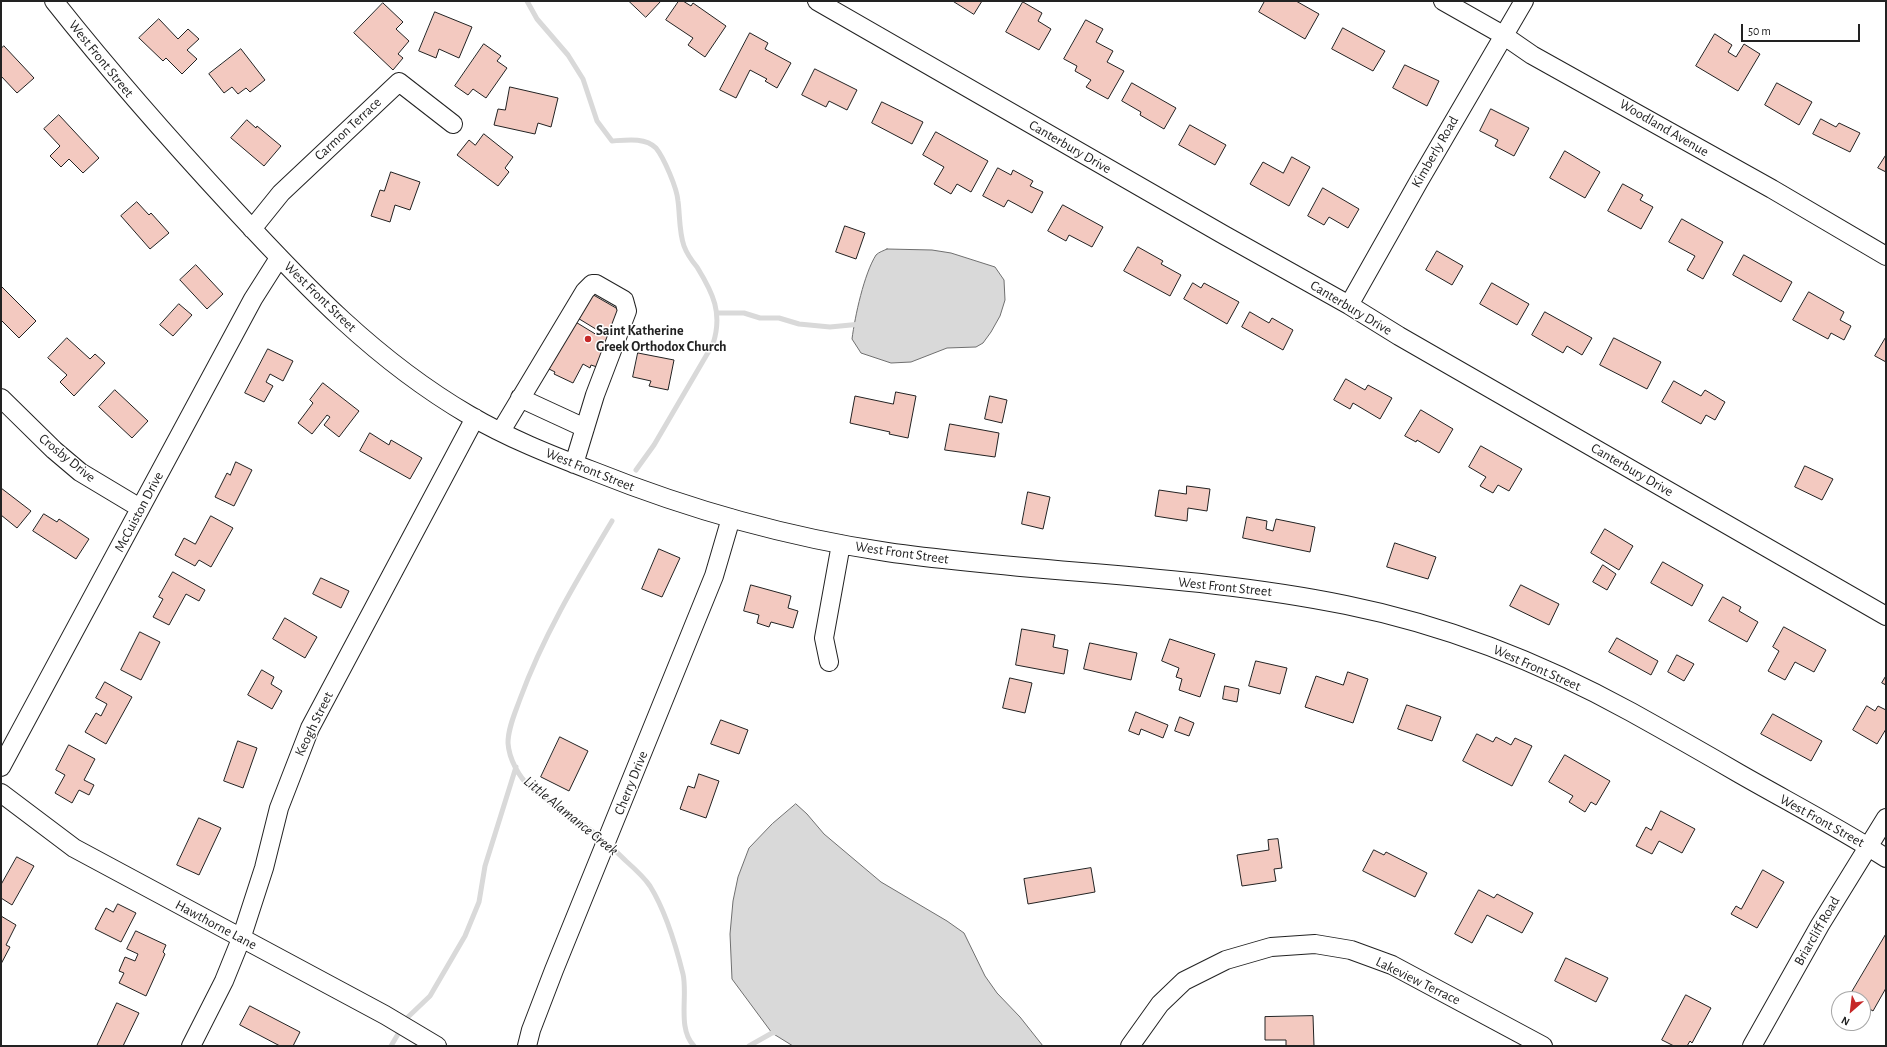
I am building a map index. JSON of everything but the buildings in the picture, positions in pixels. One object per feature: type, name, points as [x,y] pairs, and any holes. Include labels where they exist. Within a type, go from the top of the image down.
[{"type":"street","name":"West Front Street","points":[[54,1],[112,74],[180,152],[279,258],[335,315],[376,351],[415,380],[475,418],[501,431],[574,464],[671,501],[731,518],[841,544],[941,559],[1264,590],[1348,605],[1430,627],[1508,654],[1621,707],[1886,858]]},
{"type":"street","name":"Canterbury Drive","points":[[816,1],[1349,305],[1413,344],[1886,616]]},
{"type":"street","name":"Woodland Avenue","points":[[1443,1],[1503,36],[1532,55],[1886,256]]},
{"type":"street","name":"Kimberly Road","points":[[1349,305],[1524,1]]},
{"type":"street","name":"Carmon Terrace","points":[[252,229],[281,193],[399,82],[453,124]]},
{"type":"street","name":"McCuiston Drive","points":[[1,767],[253,299],[279,258]]},
{"type":"street","points":[[501,431],[585,291],[592,284],[596,284],[620,296],[627,305],[627,310],[612,348],[574,464]]},
{"type":"street","name":"Crosby Drive","points":[[1,398],[54,450],[80,472],[140,508]]},
{"type":"street","points":[[520,398],[585,428]]},
{"type":"street","name":"Keogh Street","points":[[191,1046],[224,981],[241,939],[264,868],[279,808],[310,728],[475,418]]},
{"type":"street","name":"Cherry Drive","points":[[527,1046],[531,1030],[554,970],[714,576],[731,518]]},
{"type":"street","points":[[829,662],[824,638],[841,544]]},
{"type":"street","name":"Hawthorne Lane","points":[[1,793],[74,848],[241,939],[378,1011],[437,1046]]},
{"type":"street","name":"Briarcliff Road","points":[[1752,1046],[1820,925],[1867,846],[1886,818]]},
{"type":"street","name":"Lakeview Terrace","points":[[1130,1046],[1160,1004],[1184,981],[1234,958],[1271,948],[1316,944],[1351,950],[1392,965],[1543,1046]]},
{"type":"shaded area","points":[[887,249],[932,250],[951,253],[995,267],[1004,280],[1005,300],[1000,316],[983,343],[976,347],[947,348],[911,362],[891,363],[861,353],[852,339],[855,319],[872,263],[876,255]]},
{"type":"shaded area","points":[[796,804],[807,814],[824,834],[881,882],[947,921],[964,933],[985,976],[997,993],[1020,1017],[1043,1046],[793,1046],[772,1033],[732,979],[730,934],[733,901],[738,877],[749,848],[772,824]]},
{"type":"waterway","name":"Little Alamance Creek","points":[[527,1],[537,19],[568,55],[583,79],[597,121],[612,141],[629,140],[652,144],[663,159],[670,173],[677,195],[682,241],[688,255],[708,286],[715,304],[717,323],[713,344],[654,445],[636,470]]},
{"type":"waterway","points":[[718,313],[744,313],[760,318],[779,318],[799,324],[830,327],[861,324]]},
{"type":"waterway","name":"Little Alamance Creek","points":[[612,521],[574,586],[539,653],[512,721],[508,743],[510,755],[515,767],[530,787],[584,825],[616,851],[645,879],[650,886],[665,917],[680,963],[684,983],[684,1021],[689,1039],[694,1046]]},
{"type":"waterway","points":[[391,1046],[408,1017],[430,996],[465,936],[479,902],[485,866],[516,767]]},
{"type":"waterway","points":[[749,1046],[772,1033],[778,1032]]},
{"type":"place","name":"Saint Katherine Greek Orthodox Church","points":[[588,339]]}]
